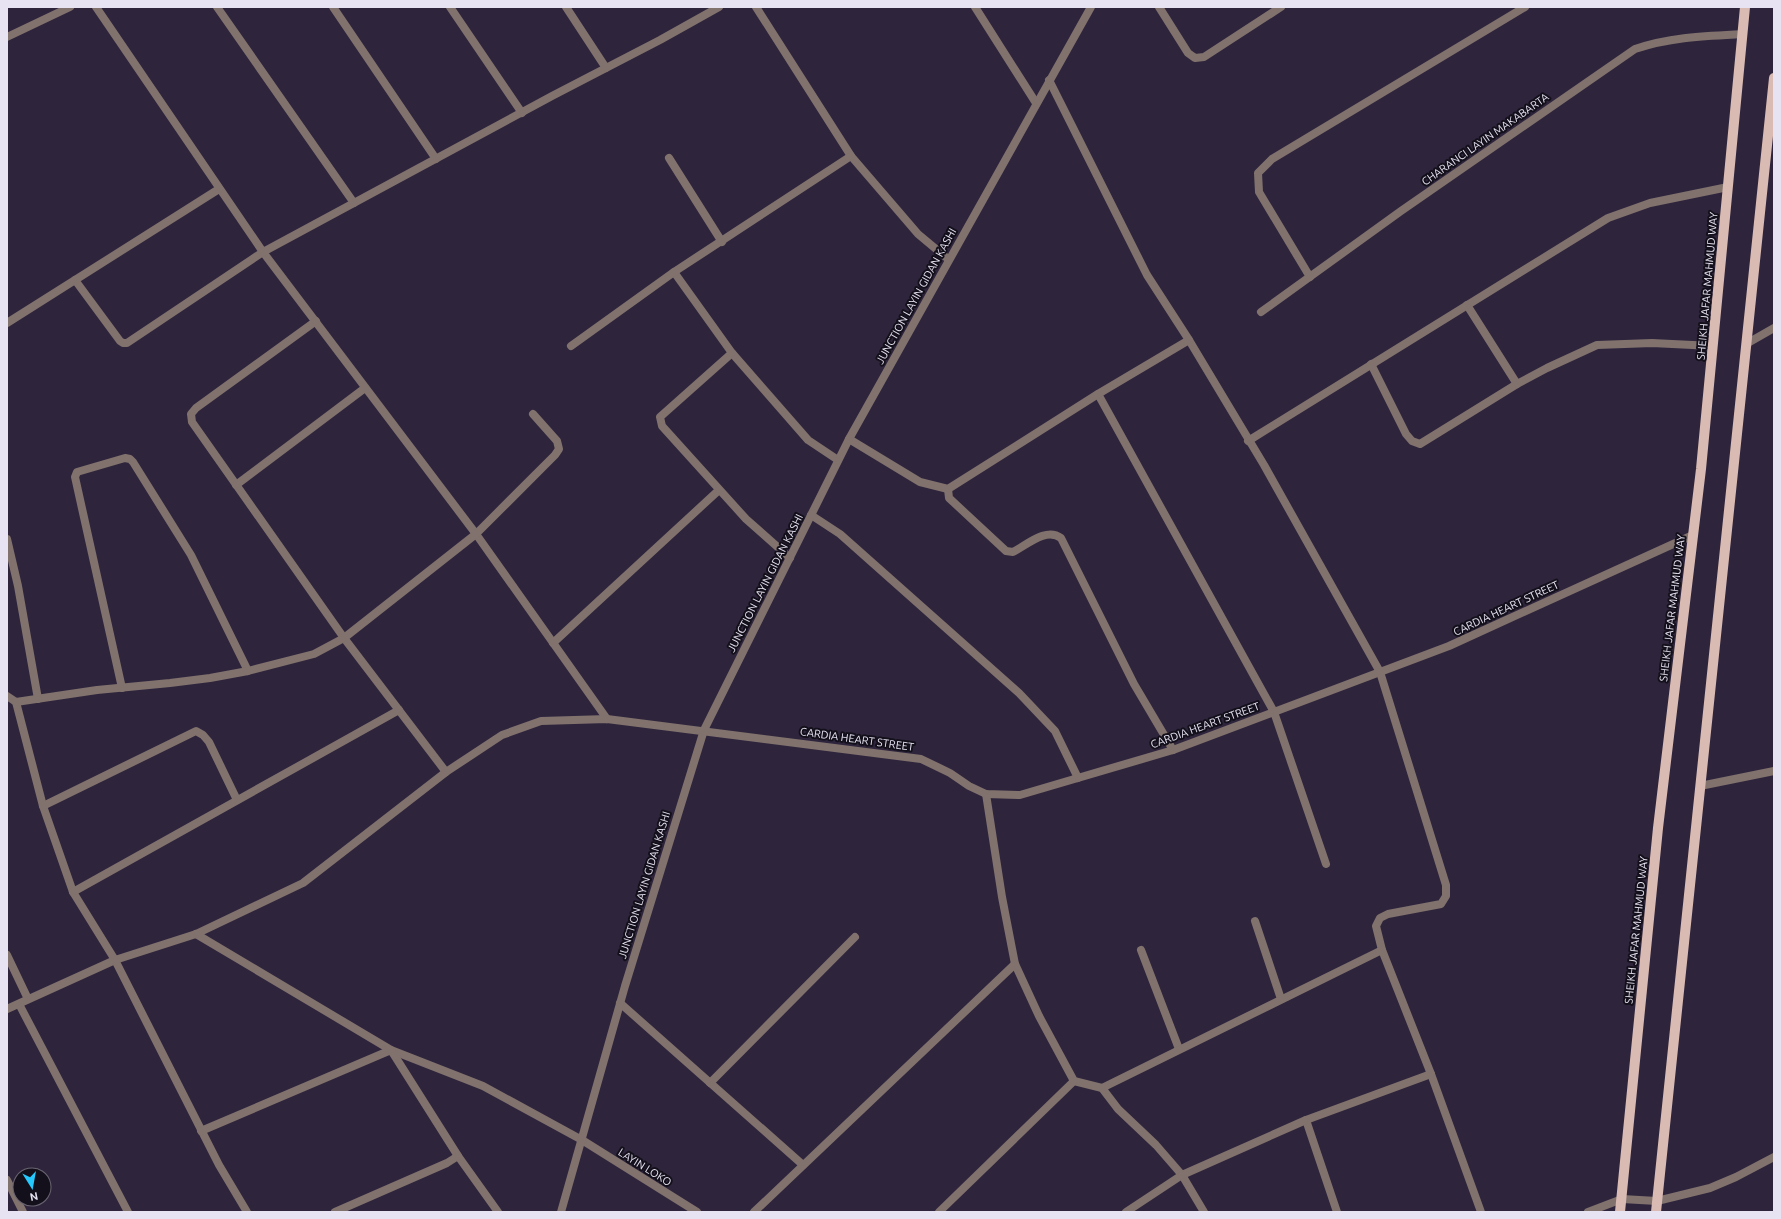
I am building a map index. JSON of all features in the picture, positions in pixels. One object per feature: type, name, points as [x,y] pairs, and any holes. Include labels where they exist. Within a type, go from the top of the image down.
[{"type":"main road","name":"SHEIKH JAFAR MAHMUD WAY","points":[[1620,1212],[1658,828],[1693,535],[1713,346],[1745,7]]},
{"type":"main road","points":[[1656,1212],[1774,78]]},
{"type":"street","points":[[7,37],[70,7]]},
{"type":"street","points":[[96,7],[263,252],[476,534],[607,719]]},
{"type":"street","points":[[217,7],[354,203]]},
{"type":"street","points":[[333,7],[436,159]]},
{"type":"street","points":[[450,7],[522,113]]},
{"type":"street","points":[[566,7],[606,68]]},
{"type":"street","points":[[75,280],[120,341],[127,343],[263,252],[719,7]]},
{"type":"street","points":[[756,7],[851,156],[918,234],[948,259]]},
{"type":"street","points":[[975,7],[1036,103]]},
{"type":"street","name":"JUNCTION LAYIN GIDAN KASHI","points":[[561,1212],[620,1003],[704,730],[849,439],[948,259],[1090,7]]},
{"type":"street","points":[[1159,7],[1188,53],[1195,58],[1204,57],[1281,7]]},
{"type":"street","points":[[1310,277],[1259,192],[1258,173],[1272,159],[1525,7]]},
{"type":"street","name":"CHARANCI LAYIN MAKABARTA","points":[[1261,312],[1414,202],[1635,49],[1654,42],[1682,37],[1743,34]]},
{"type":"street","points":[[1049,80],[1147,275],[1189,340],[1248,441],[1264,465],[1380,672],[1446,885],[1446,896],[1441,904],[1388,914],[1380,918],[1376,926],[1382,950],[1431,1074],[1480,1212]]},
{"type":"street","points":[[571,346],[674,272],[722,242],[851,156]]},
{"type":"street","points":[[669,158],[722,242]]},
{"type":"street","points":[[1248,441],[1608,218],[1650,203],[1728,187]]},
{"type":"street","points":[[7,323],[219,189]]},
{"type":"street","points":[[674,272],[732,353],[808,440],[838,460]]},
{"type":"street","points":[[1467,306],[1518,384]]},
{"type":"street","points":[[316,321],[196,408],[191,414],[192,422],[344,638],[446,772]]},
{"type":"street","points":[[1746,344],[1774,328]]},
{"type":"street","points":[[849,439],[920,482],[948,490],[1098,394],[1189,340]]},
{"type":"street","points":[[1371,364],[1406,434],[1412,441],[1420,444],[1518,384],[1547,368],[1597,345],[1652,343],[1713,346]]},
{"type":"street","points":[[732,353],[660,417],[662,426],[746,519],[790,558]]},
{"type":"street","points":[[236,485],[365,388]]},
{"type":"street","points":[[1098,394],[1274,712],[1326,864]]},
{"type":"street","points":[[7,696],[16,702],[97,690],[170,684],[248,671],[314,654],[344,638],[476,534],[559,449],[557,440],[533,414]]},
{"type":"street","points":[[122,688],[75,477],[77,472],[125,458],[130,459],[133,462],[184,543],[248,671]]},
{"type":"street","points":[[553,643],[719,490]]},
{"type":"street","points":[[948,490],[948,498],[1006,551],[1013,552],[1047,533],[1055,534],[1061,538],[1134,684],[1173,750]]},
{"type":"street","points":[[811,514],[840,534],[1019,693],[1055,731],[1078,778]]},
{"type":"street","name":"CARDIA HEART STREET","points":[[7,1009],[115,960],[196,934],[303,882],[446,772],[502,735],[541,721],[607,719],[704,730],[921,759],[950,773],[969,786],[986,794],[1020,795],[1173,750],[1449,646],[1693,535]]},
{"type":"street","points":[[7,539],[18,586],[38,699]]},
{"type":"street","points":[[16,702],[43,806],[73,892],[115,960],[201,1131],[247,1212]]},
{"type":"street","points":[[73,892],[399,710]]},
{"type":"street","points":[[43,806],[196,731],[209,742],[237,800]]},
{"type":"street","points":[[1700,786],[1774,772]]},
{"type":"street","points":[[986,794],[1002,897],[1015,964],[1039,1016],[1074,1081],[1102,1088],[1118,1109],[1156,1145],[1182,1175],[1204,1212]]},
{"type":"street","points":[[1255,921],[1281,999]]},
{"type":"street","name":"LAYIN LOKO","points":[[196,934],[391,1050],[483,1086],[582,1140],[697,1212]]},
{"type":"street","points":[[710,1084],[855,937]]},
{"type":"street","points":[[1141,950],[1179,1049]]},
{"type":"street","points":[[1102,1088],[1382,950]]},
{"type":"street","points":[[7,955],[28,999]]},
{"type":"street","points":[[754,1212],[1015,964]]},
{"type":"street","points":[[620,1003],[803,1165]]},
{"type":"street","points":[[19,1004],[128,1212]]},
{"type":"street","points":[[201,1131],[391,1050],[458,1156],[498,1212]]},
{"type":"street","points":[[1126,1212],[1182,1175],[1306,1120],[1431,1074]]},
{"type":"street","points":[[940,1212],[1074,1081]]},
{"type":"street","points":[[1306,1120],[1337,1212]]},
{"type":"street","points":[[335,1212],[447,1163],[458,1156]]},
{"type":"street","points":[[1588,1212],[1622,1199],[1657,1201],[1710,1188],[1736,1177],[1774,1157]]},
{"type":"street","points":[[7,1180],[23,1212]]}]
